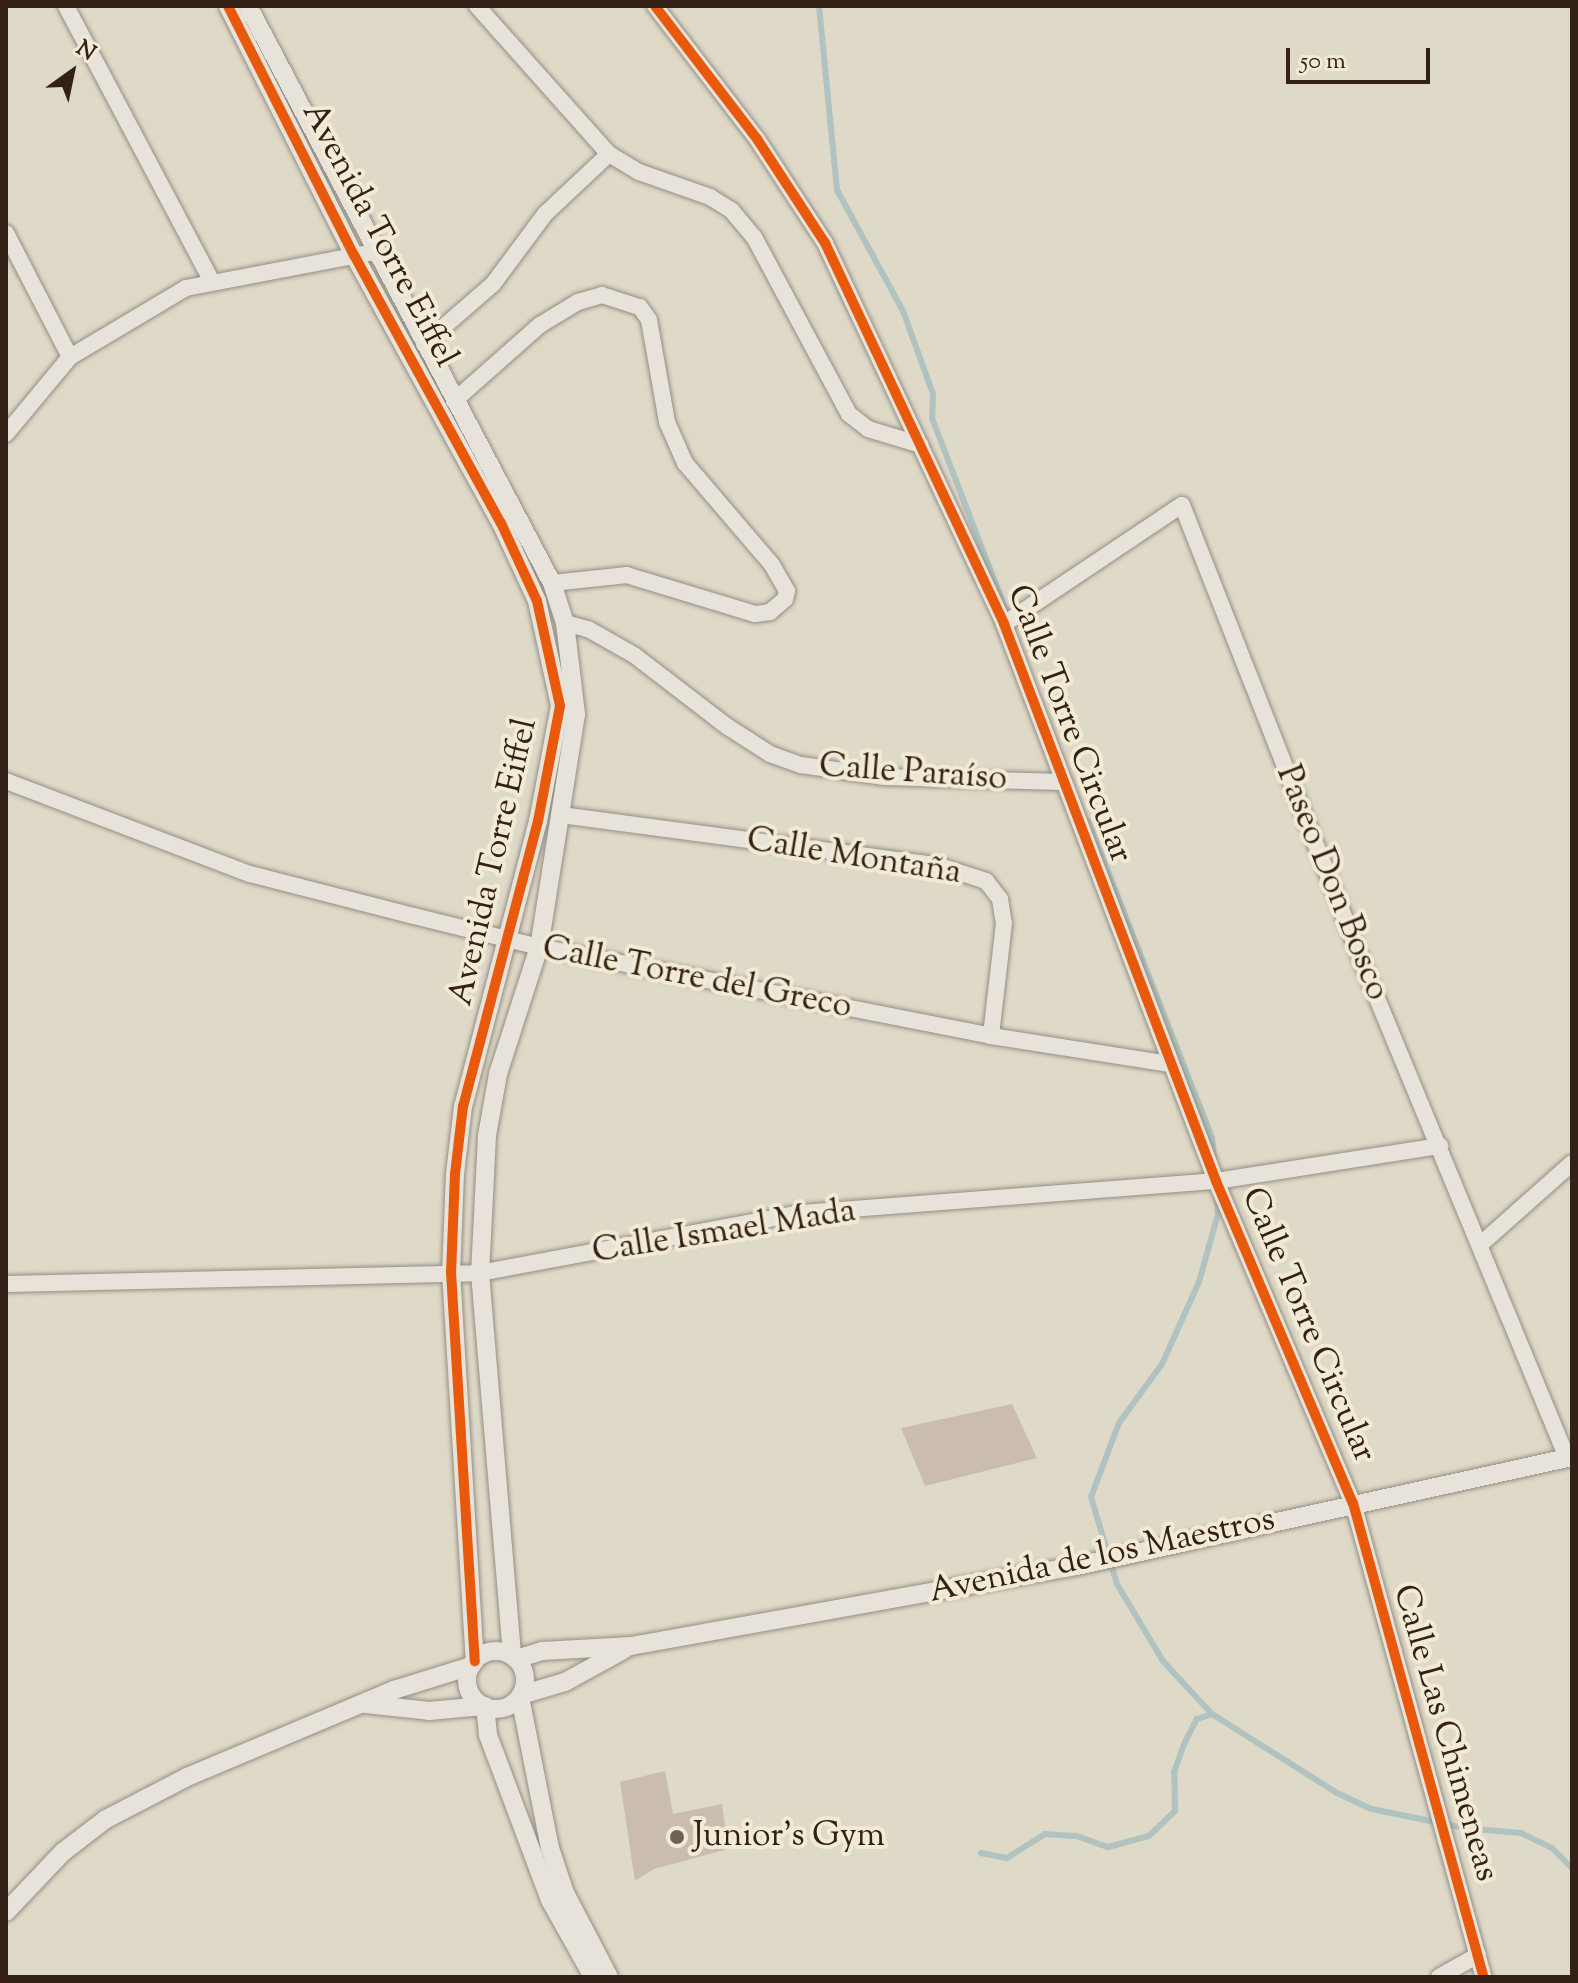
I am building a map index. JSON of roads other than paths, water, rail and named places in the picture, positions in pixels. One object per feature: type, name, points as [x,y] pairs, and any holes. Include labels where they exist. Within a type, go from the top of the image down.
[{"type":"street","points":[[66,6],[211,280]]},
{"type":"street","name":"Avenida Torre Eiffel","points":[[228,6],[354,255],[501,523],[537,601],[550,645],[560,706],[538,821],[463,1106],[451,1272],[473,1663]]},
{"type":"street","name":"Avenida Torre Eiffel","points":[[248,6],[374,252],[552,583],[565,623],[576,714],[539,947],[498,1074],[487,1136],[480,1273],[514,1658]]},
{"type":"street","points":[[477,6],[609,154],[639,172],[710,197],[732,211],[754,237],[849,414],[868,429],[921,445]]},
{"type":"street","name":"Calle Torre Circular","points":[[655,6],[757,139],[825,243],[921,445],[1004,624],[1169,1064],[1353,1503]]},
{"type":"street","points":[[424,344],[493,284],[545,214],[609,154]]},
{"type":"street","points":[[6,233],[70,357]]},
{"type":"street","points":[[6,434],[70,357],[186,288],[211,280],[374,252]]},
{"type":"street","points":[[454,401],[540,325],[578,302],[602,295],[640,307],[649,320],[667,422],[685,463],[772,565],[787,591],[770,612],[755,614],[627,575],[552,583]]},
{"type":"street","name":"Paseo Don Bosco","points":[[1004,624],[1182,505],[1440,1146],[1570,1457]]},
{"type":"street","name":"Calle Paraíso","points":[[565,623],[588,629],[634,655],[728,727],[770,754],[801,765],[884,777],[1062,782]]},
{"type":"street","name":"Calle Torre del Greco","points":[[6,781],[250,874],[539,947],[991,1036],[1169,1064]]},
{"type":"street","name":"Calle Montaña","points":[[561,815],[937,865],[986,881],[1000,899],[1004,923],[991,1036]]},
{"type":"street","name":"Calle Ismael Mada","points":[[6,1284],[480,1273],[800,1213],[1216,1181],[1440,1146]]},
{"type":"street","points":[[1482,1243],[1572,1163]]},
{"type":"street","name":"Avenida de los Maestros","points":[[514,1658],[542,1651],[631,1646],[1077,1566],[1570,1457]]},
{"type":"street","name":"Calle Las Chimeneas","points":[[1353,1503],[1484,1977]]},
{"type":"street","name":"Avenida de los Maestros","points":[[520,1696],[565,1682],[631,1646]]},
{"type":"street","points":[[6,1912],[63,1852],[106,1819],[187,1777],[423,1678],[473,1663],[492,1652],[514,1658],[525,1677],[520,1696],[550,1848],[565,1893],[609,1977]]},
{"type":"street","points":[[473,1663],[468,1683],[484,1706],[488,1735],[550,1900],[593,1977]]},
{"type":"street","points":[[366,1704],[429,1711],[484,1706],[504,1708],[520,1696]]},
{"type":"street","points":[[1439,1977],[1478,1955]]},
{"type":"waterway","points":[[819,6],[837,190],[903,311],[933,394],[932,418],[1007,613]]},
{"type":"waterway","points":[[1088,821],[1212,1138],[1214,1158]]},
{"type":"waterway","points":[[1212,1714],[1163,1661],[1117,1584],[1091,1497],[1119,1423],[1162,1364],[1199,1282],[1218,1214],[1217,1197]]},
{"type":"waterway","points":[[981,1853],[1007,1858],[1045,1834],[1077,1836],[1108,1847],[1149,1836],[1175,1811],[1174,1772],[1184,1744],[1197,1719],[1212,1714],[1337,1793],[1372,1809],[1464,1828],[1521,1833],[1552,1848],[1572,1868]]},
{"type":"place","name":"Junior's Gym","points":[[677,1837]]}]
